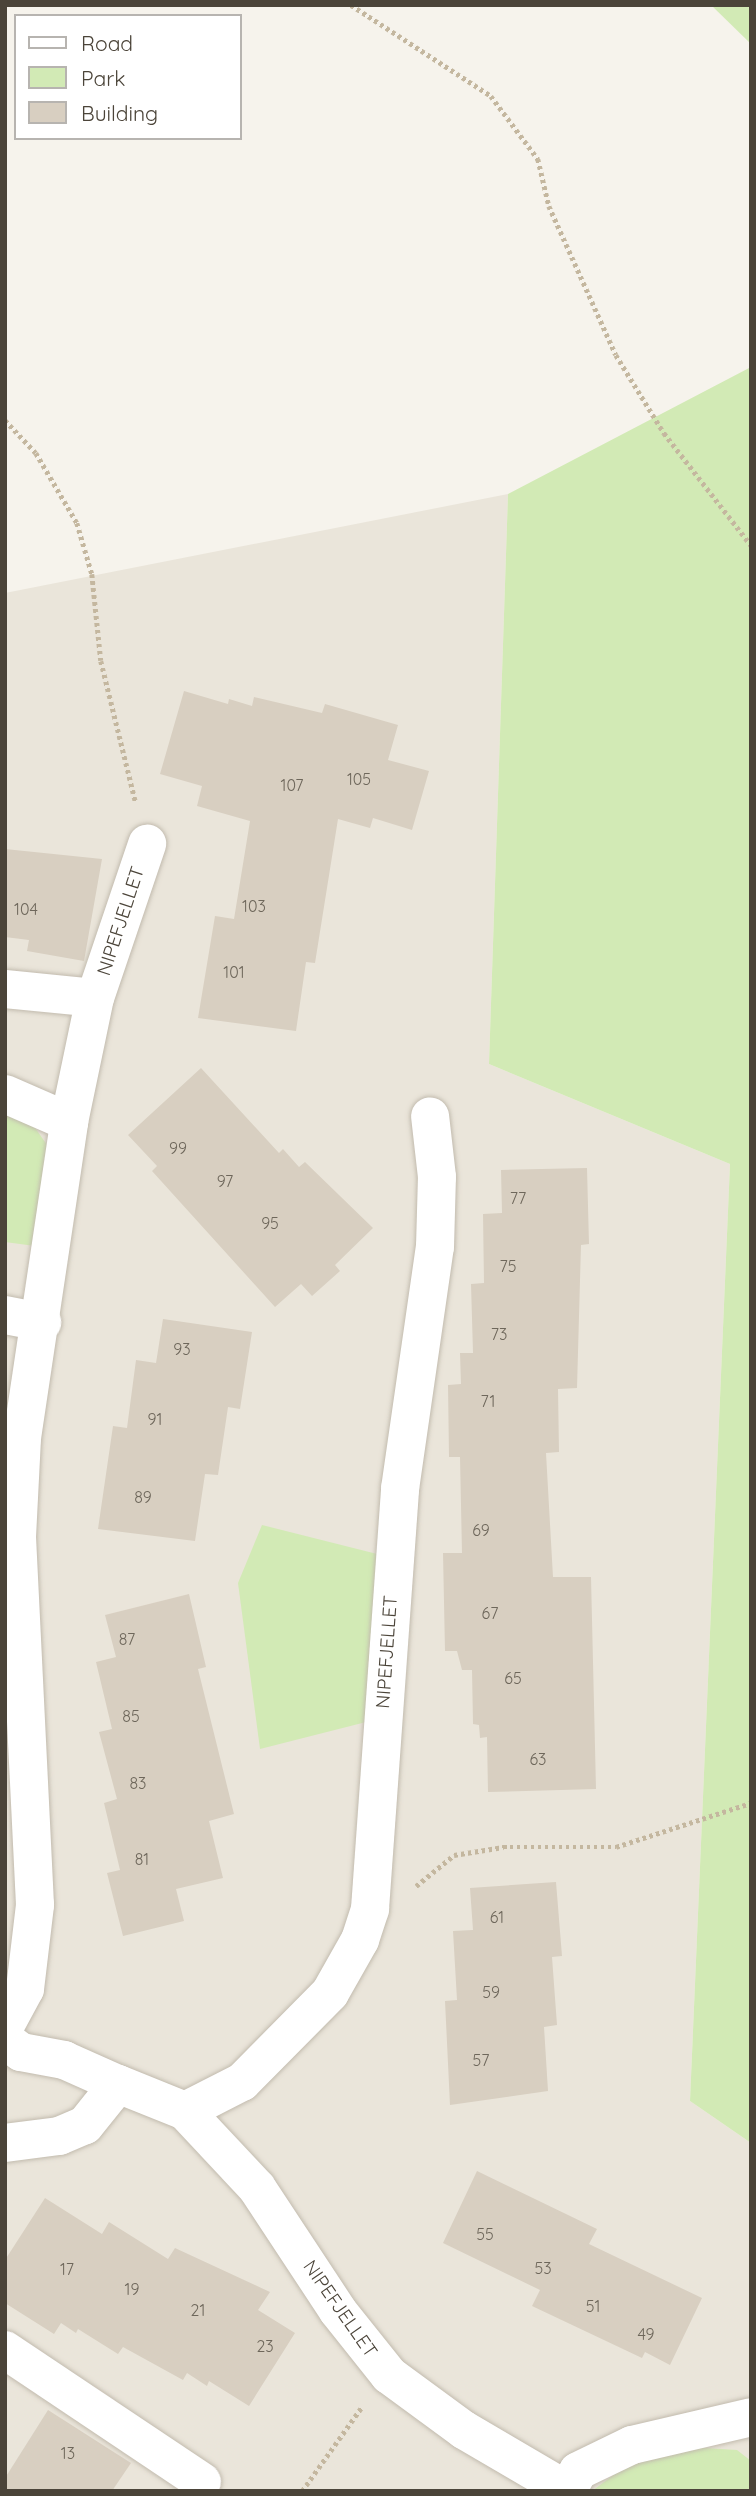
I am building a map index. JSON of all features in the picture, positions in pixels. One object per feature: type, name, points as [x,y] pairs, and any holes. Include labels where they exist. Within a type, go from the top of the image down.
[{"type":"lane","name":"NIPEFJELLET","points":[[5,2026],[25,1989],[35,1905],[15,1682],[17,1537],[13,1462],[42,1322],[69,1122],[95,998],[147,844]]},
{"type":"lane","name":"NIPEFJELLET","points":[[5,989],[95,998]]},
{"type":"lane","points":[[5,1094],[69,1122]]},
{"type":"lane","name":"NIPEFJELLET","points":[[185,2111],[242,2082],[330,1993],[360,1940],[372,1899],[400,1489],[434,1259],[437,1177],[430,1116]]},
{"type":"lane","points":[[5,1315],[42,1322]]},
{"type":"lane","name":"NIPEFJELLET","points":[[5,2040],[22,2052],[64,2060],[185,2111],[257,2188],[358,2339],[389,2375],[464,2430],[568,2490],[578,2471],[632,2445],[746,2421]]},
{"type":"lane","points":[[5,2143],[59,2136],[85,2125],[118,2084]]},
{"type":"lane","points":[[5,2350],[202,2482]]},
{"type":"path","points":[[351,5],[491,96],[538,159],[549,206],[617,355],[664,433],[751,545]]},
{"type":"path","points":[[5,420],[36,453],[77,523],[92,575],[101,662],[147,844]]},
{"type":"path","points":[[372,1899],[425,1883],[454,1855],[503,1847],[616,1847],[751,1803]]},
{"type":"path","points":[[302,2491],[389,2375]]},
{"type":"shaded area","points":[[508,494],[489,1064],[730,1164],[690,2101],[751,2143],[751,2491],[5,2491],[5,593]]},
{"type":"green space","points":[[711,5],[751,5],[751,44]]},
{"type":"green space","points":[[751,367],[751,2143],[690,2101],[730,1164],[489,1064],[508,494]]},
{"type":"green space","points":[[5,1107],[33,1125],[50,1149],[35,1246],[5,1242]]},
{"type":"green space","points":[[262,1525],[389,1557],[378,1719],[260,1749],[238,1583]]},
{"type":"green space","points":[[688,2447],[737,2450],[751,2461],[751,2491],[592,2491],[623,2468]]},
{"type":"building","points":[[184,691],[228,704],[229,699],[252,706],[254,697],[322,713],[325,704],[398,725],[388,760],[429,771],[412,830],[373,818],[370,828],[338,819],[315,963],[306,962],[296,1031],[198,1018],[215,916],[234,919],[250,821],[197,806],[202,786],[160,774]]},
{"type":"building","points":[[5,849],[102,859],[84,961],[27,951],[29,940],[5,937]]},
{"type":"building","points":[[201,1068],[279,1153],[283,1149],[299,1167],[305,1162],[373,1228],[335,1265],[340,1271],[312,1296],[301,1284],[275,1307],[152,1171],[157,1166],[128,1135]]},
{"type":"building","points":[[587,1168],[589,1244],[581,1245],[577,1388],[558,1389],[559,1452],[546,1453],[553,1577],[591,1577],[596,1789],[488,1792],[487,1737],[480,1738],[479,1725],[473,1724],[472,1670],[462,1670],[457,1651],[445,1651],[443,1553],[462,1553],[460,1457],[449,1457],[448,1385],[461,1384],[460,1353],[473,1353],[471,1284],[484,1283],[483,1214],[502,1213],[501,1170]]},
{"type":"building","points":[[163,1319],[252,1332],[240,1409],[228,1407],[218,1475],[205,1474],[195,1541],[98,1529],[113,1426],[127,1428],[136,1360],[156,1363]]},
{"type":"building","points":[[189,1594],[206,1667],[198,1669],[234,1814],[209,1821],[223,1878],[176,1889],[184,1921],[123,1936],[107,1873],[120,1870],[104,1803],[117,1799],[99,1732],[112,1729],[96,1662],[116,1657],[105,1615]]},
{"type":"building","points":[[556,1882],[562,1956],[552,1957],[557,2025],[544,2027],[548,2091],[450,2105],[445,2001],[457,2000],[453,1931],[473,1930],[470,1888]]},
{"type":"building","points":[[477,2171],[597,2229],[589,2244],[702,2298],[670,2365],[645,2352],[642,2358],[532,2306],[540,2290],[443,2243]]},
{"type":"building","points":[[45,2198],[102,2234],[109,2222],[168,2259],[175,2248],[270,2292],[258,2310],[295,2333],[249,2406],[209,2381],[207,2386],[187,2373],[183,2380],[123,2347],[118,2354],[78,2329],[76,2333],[61,2323],[54,2334],[5,2303],[5,2260]]},
{"type":"building","points":[[48,2410],[131,2463],[112,2491],[5,2491],[5,2478]]}]
